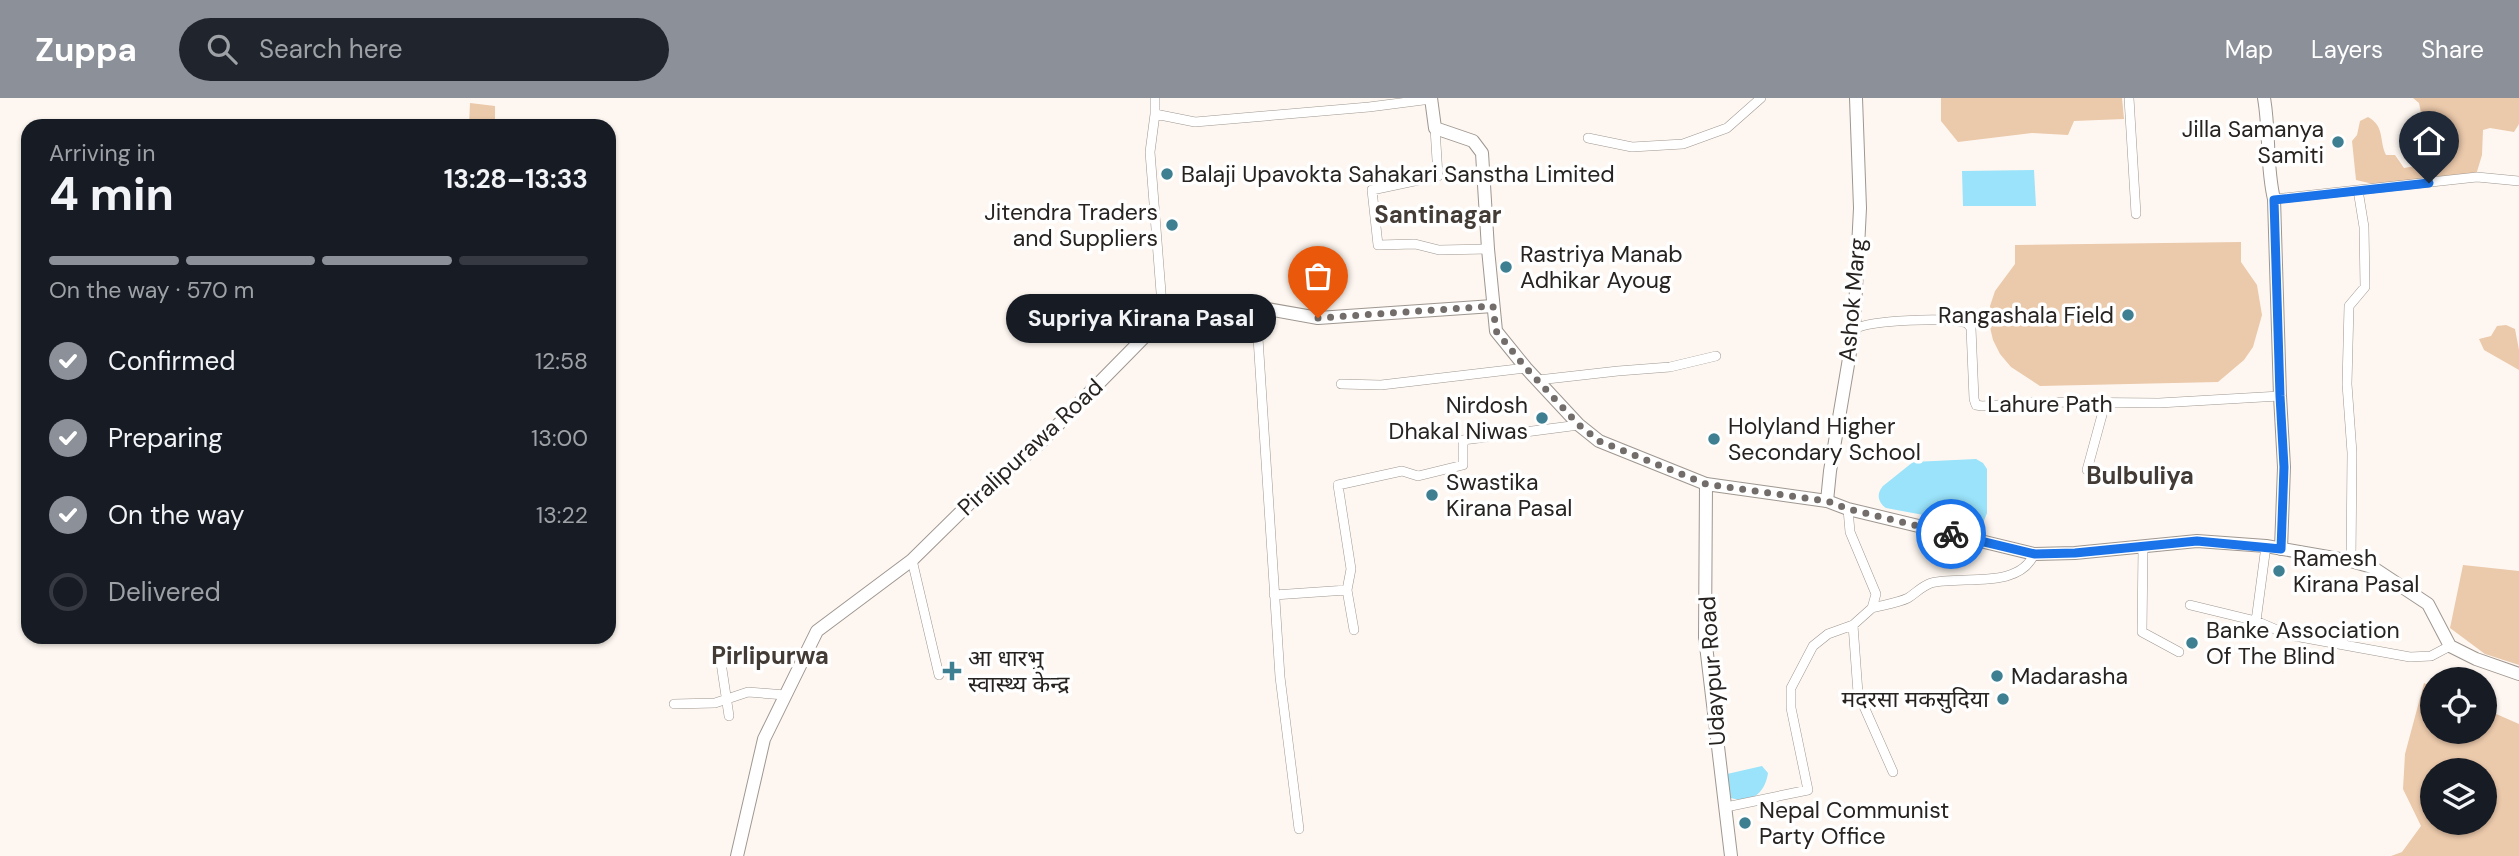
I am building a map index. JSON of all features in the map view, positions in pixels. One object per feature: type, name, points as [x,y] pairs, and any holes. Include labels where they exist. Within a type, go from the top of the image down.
[{"type":"street","points":[[1155,98],[1150,152],[1163,318]]},
{"type":"street","points":[[1155,114],[1195,122],[1368,107],[1431,98],[1438,176],[1372,190],[1378,245],[1415,244],[1439,250],[1488,249]]},
{"type":"street","points":[[1588,138],[1632,147],[1683,144],[1727,128],[1761,98]]},
{"type":"street","name":"Ashok Marg","points":[[1827,501],[1854,329],[1860,208],[1856,98]]},
{"type":"street","points":[[2129,98],[2136,214]]},
{"type":"street","points":[[2264,98],[2269,180],[2274,200],[2284,467],[2281,549]]},
{"type":"street","points":[[1435,128],[1474,141],[1482,153],[1496,331],[1579,425],[1599,441],[1706,484],[1827,501],[1848,509],[2035,554],[2075,553],[2197,541],[2266,546],[2351,561],[2372,568],[2428,604],[2450,646],[2476,659],[2519,674]]},
{"type":"street","points":[[2274,200],[2477,177],[2519,181]]},
{"type":"street","points":[[2351,561],[2351,453],[2347,384],[2349,306],[2365,287],[2364,227],[2358,190]]},
{"type":"street","name":"Piralipurawa Road","points":[[737,856],[764,739],[817,631],[912,560],[972,500],[1038,446],[1163,318],[1181,307],[1201,303],[1256,307],[1318,318],[1493,306]]},
{"type":"street","points":[[1256,307],[1280,677],[1299,830]]},
{"type":"street","name":"Lahure Path","points":[[1854,329],[1864,324],[1967,323],[1971,328],[1976,404],[2105,404],[2280,396]]},
{"type":"street","points":[[1538,380],[1670,368],[1716,356]]},
{"type":"street","points":[[1341,384],[1381,385],[1526,368]]},
{"type":"street","points":[[2087,470],[2105,404]]},
{"type":"street","points":[[1354,630],[1347,590],[1351,569],[1338,485],[1402,471],[1418,476],[1463,465],[1463,440],[1579,425]]},
{"type":"street","name":"Udaypur Road","points":[[1706,484],[1705,637],[1731,856]]},
{"type":"street","points":[[1848,509],[1850,532],[1876,594],[1872,608]]},
{"type":"street","points":[[2256,621],[2266,546]]},
{"type":"street","points":[[2143,547],[2143,632],[2179,652]]},
{"type":"street","points":[[1726,807],[1808,790],[1791,708],[1791,688],[1813,646],[1828,634],[1853,625],[1872,608],[1908,598],[1931,583],[1992,578],[2019,572],[2030,564],[2035,554]]},
{"type":"street","points":[[912,560],[939,675]]},
{"type":"street","points":[[1274,595],[1347,590]]},
{"type":"street","points":[[2190,605],[2256,621],[2289,635],[2410,657],[2431,656],[2450,646]]},
{"type":"street","points":[[1853,625],[1858,693],[1893,772]]},
{"type":"street","points":[[720,656],[729,716]]},
{"type":"street","points":[[674,704],[715,703],[748,692],[785,695]]},
{"type":"shaded area","points":[[1941,98],[2122,98],[2124,119],[2074,121],[2068,135],[2032,133],[1958,142],[1941,121]]},
{"type":"shaded area","points":[[2413,98],[2519,98],[2519,124],[2514,132],[2490,128],[2483,130],[2482,155],[2476,175],[2373,184],[2356,180],[2352,141],[2357,135],[2360,121],[2368,117],[2379,129],[2386,155],[2395,155],[2404,168],[2427,164],[2430,156],[2419,103]]},
{"type":"shaded area","points":[[470,103],[495,106],[495,119],[469,119]]},
{"type":"shaded area","points":[[2241,242],[2241,262],[2257,285],[2262,315],[2253,347],[2244,360],[2218,382],[2040,386],[2011,367],[1993,340],[1989,323],[1990,306],[1995,291],[2015,264],[2015,245]]},
{"type":"shaded area","points":[[2506,325],[2515,329],[2519,370],[2484,350],[2479,339],[2491,336],[2497,326]]},
{"type":"shaded area","points":[[2463,565],[2519,571],[2519,665],[2485,654],[2450,628]]},
{"type":"shaded area","points":[[2420,698],[2420,744],[2497,744],[2497,714],[2519,724],[2519,856],[2391,856],[2402,852],[2420,827],[2420,835],[2497,835],[2497,758],[2420,758],[2420,824],[2403,789],[2405,754]]},
{"type":"water","points":[[2034,170],[2036,206],[1963,206],[1962,171]]},
{"type":"water","points":[[1976,459],[1987,469],[1987,513],[1983,523],[1977,525],[1886,508],[1880,501],[1879,492],[1883,486],[1913,462]]},
{"type":"water","points":[[1762,766],[1768,773],[1761,791],[1751,798],[1731,798],[1727,774]]},
{"type":"way so far","points":[[1318,318],[1493,306],[1496,331],[1579,425],[1599,441],[1706,484],[1827,501],[1848,509],[1951,534]]},
{"type":"place","name":"Jilla Samanya Samiti","points":[[2338,142]]},
{"type":"place","name":"Balaji Upavokta Sahakari Sanstha Limited","points":[[1167,174]]},
{"type":"place","name":"Jitendra Traders and Suppliers","points":[[1172,225]]},
{"type":"place","name":"Rastriya Manab Adhikar Ayoug","points":[[1506,267]]},
{"type":"place","name":"Rangashala Field","points":[[2128,315]]},
{"type":"place","name":"Supriya Kirana Pasal","points":[[1318,318]]},
{"type":"place","name":"Nirdosh Dhakal Niwas","points":[[1542,418]]},
{"type":"place","name":"Holyland Higher Secondary School","points":[[1714,439]]},
{"type":"place","name":"Swastika Kirana Pasal","points":[[1432,495]]},
{"type":"place","name":"Ramesh Kirana Pasal","points":[[2279,571]]},
{"type":"place","name":"Banke Association Of The Blind","points":[[2192,643]]},
{"type":"place","name":"आ धारभु स्वास्थ्य केन्द्र","points":[[952,671]]},
{"type":"place","name":"Madarasha","points":[[1997,676]]},
{"type":"place","name":"मदरसा मकसुदिया","points":[[2003,699]]},
{"type":"place","name":"Nepal Communist Party Office","points":[[1745,823]]},
{"type":"district","name":"Santinagar","points":[[1438,214]]},
{"type":"district","name":"Bulbuliya","points":[[2140,475]]},
{"type":"district","name":"Pirlipurwa","points":[[770,655]]},
{"type":"route","points":[[1951,534],[2035,554],[2075,553],[2197,541],[2281,549],[2284,467],[2274,200],[2429,183]]}]
